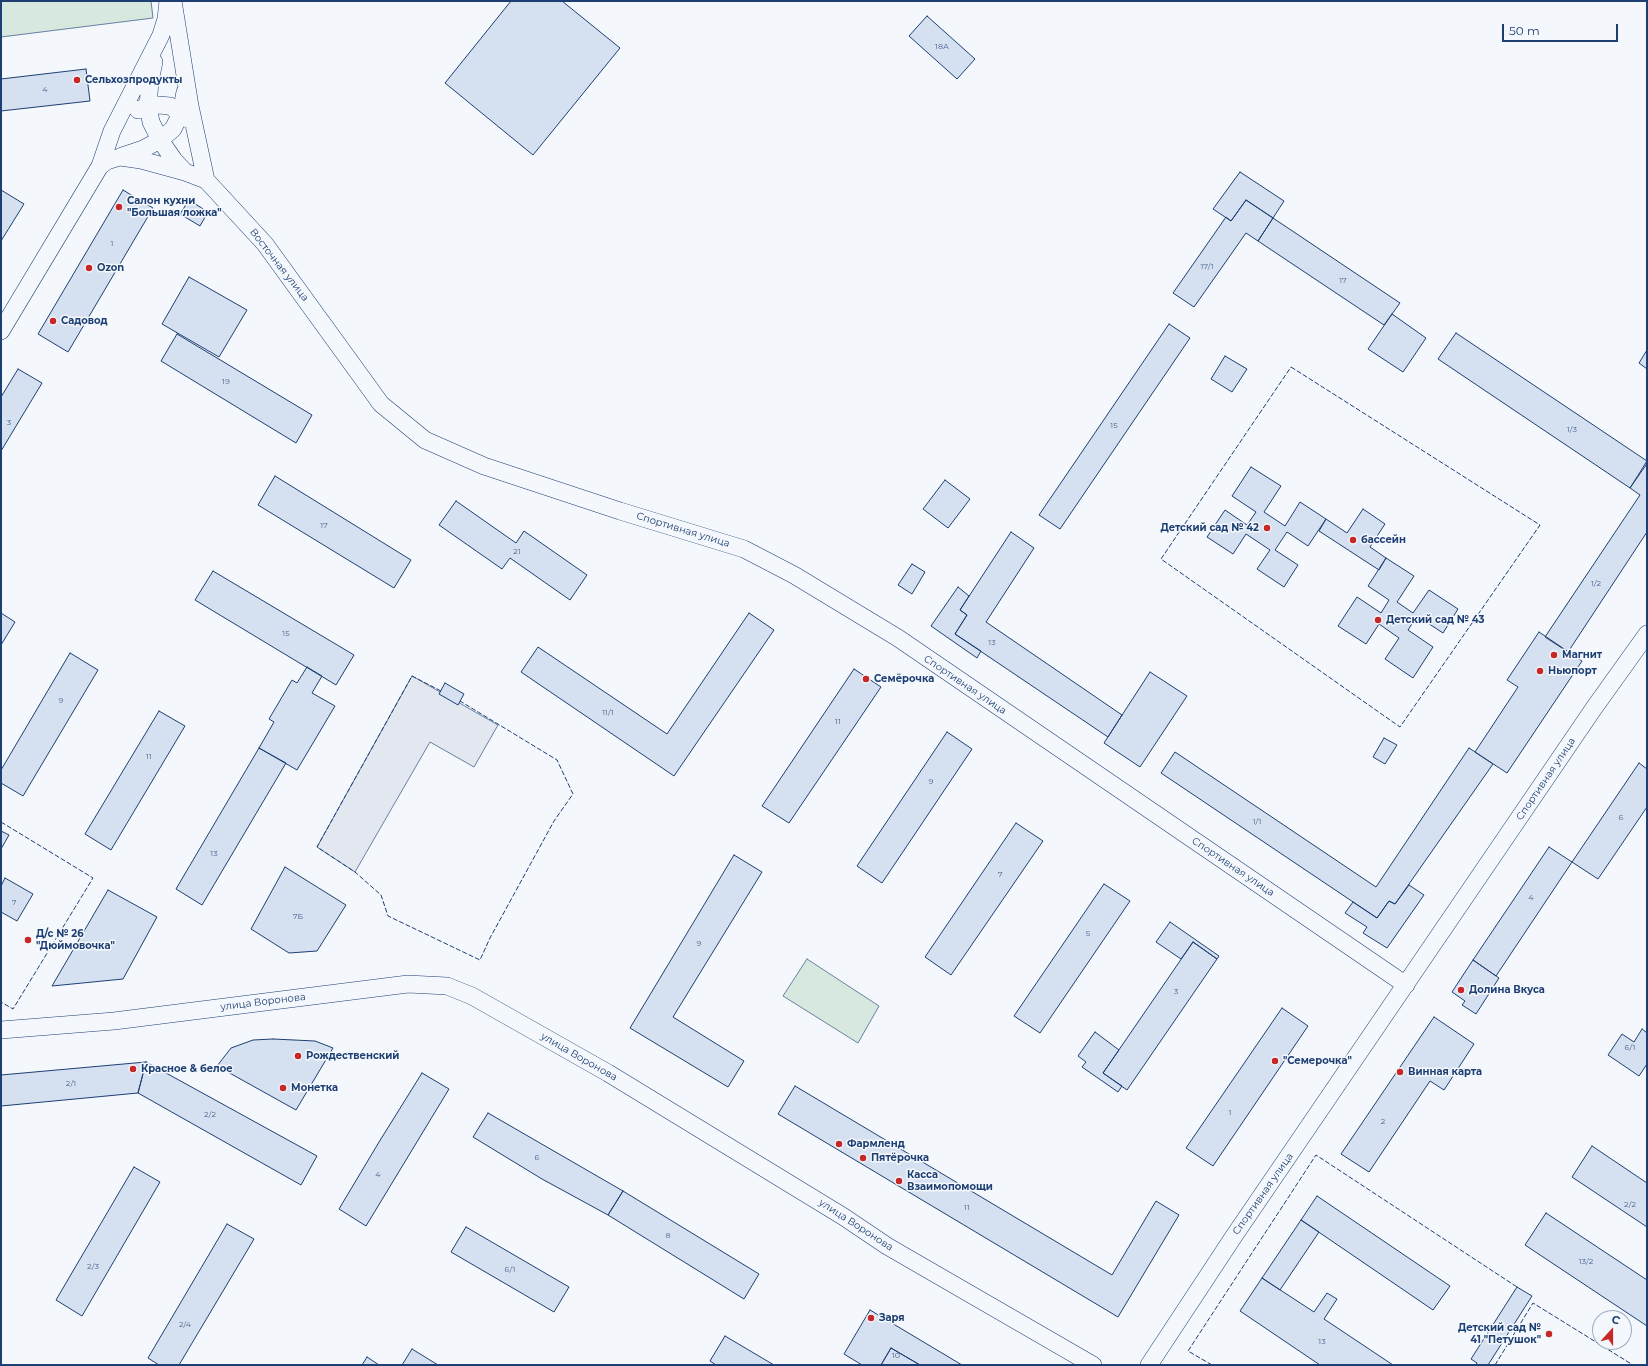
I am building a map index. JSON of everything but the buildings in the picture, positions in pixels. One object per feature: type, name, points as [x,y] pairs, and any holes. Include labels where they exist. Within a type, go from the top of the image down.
[{"type":"street","points":[[168,1],[166,19],[158,42],[150,81],[148,106],[151,122],[160,140],[174,160],[185,172]]},
{"type":"street","points":[[173,1],[183,64],[206,180]]},
{"type":"street","points":[[1,330],[100,166],[112,131],[158,42]]},
{"type":"street","points":[[100,166],[106,161],[120,157],[160,140],[173,129],[181,113],[185,94],[183,64]]},
{"type":"street","points":[[112,131],[126,116],[148,106],[159,105],[170,106],[181,113],[196,129]]},
{"type":"street","points":[[120,157],[141,160],[185,172],[206,180]]},
{"type":"street","name":"Восточная улица","points":[[206,180],[265,244],[381,404],[425,440],[484,466]]},
{"type":"street","name":"Спортивная улица","points":[[484,466],[620,511],[744,549],[794,575],[898,638],[1406,985]]},
{"type":"street","name":"Спортивная улица","points":[[1149,1365],[1234,1236],[1594,708],[1647,634]]},
{"type":"street","name":"улица Воронова","points":[[1,1030],[114,1021],[408,984],[447,986],[472,996],[608,1073],[844,1216],[887,1246],[1093,1365]]},
{"type":"shaded area","points":[[1,1],[151,1],[153,18],[1,37]]},
{"type":"shaded area","points":[[412,676],[498,725],[474,767],[430,742],[355,872],[317,847]]},
{"type":"shaded area","points":[[807,959],[879,1006],[858,1043],[783,996]]},
{"type":"fence","points":[[1291,367],[1540,525],[1400,727],[1161,559],[1291,367]]},
{"type":"fence","points":[[441,691],[412,676],[317,847],[355,872],[381,895],[388,916],[480,960],[490,938],[554,821],[573,794],[557,760],[460,701]]},
{"type":"fence","points":[[1,822],[93,878],[13,1009],[1,1002]]},
{"type":"fence","points":[[1212,1365],[1188,1351],[1316,1155],[1517,1287]]},
{"type":"fence","points":[[1495,1365],[1533,1303],[1633,1365]]},
{"type":"place","name":"Сельхозпродукты","points":[[77,80]]},
{"type":"place","name":"Салон кухни \"Большая ложка\"","points":[[119,207]]},
{"type":"place","name":"Ozon","points":[[89,268]]},
{"type":"place","name":"Садовод","points":[[53,321]]},
{"type":"place","name":"Детский сад № 42","points":[[1267,528]]},
{"type":"place","name":"бассейн","points":[[1353,540]]},
{"type":"place","name":"Детский сад № 43","points":[[1378,620]]},
{"type":"place","name":"Магнит","points":[[1554,655]]},
{"type":"place","name":"Ньюпорт","points":[[1540,671]]},
{"type":"place","name":"Семёрочка","points":[[866,679]]},
{"type":"place","name":"Д/с № 26 \"Дюймовочка\"","points":[[28,940]]},
{"type":"place","name":"Долина Вкуса","points":[[1461,990]]},
{"type":"place","name":"Рождественский","points":[[298,1056]]},
{"type":"place","name":"\"Семерочка\"","points":[[1275,1061]]},
{"type":"place","name":"Красное & белое","points":[[133,1069]]},
{"type":"place","name":"Винная карта","points":[[1400,1072]]},
{"type":"place","name":"Монетка","points":[[283,1088]]},
{"type":"place","name":"Фармленд","points":[[839,1144]]},
{"type":"place","name":"Пятёрочка","points":[[863,1158]]},
{"type":"place","name":"Касса Взаимопомощи","points":[[899,1181]]},
{"type":"place","name":"Заря","points":[[871,1318]]},
{"type":"place","name":"Детский сад № 41 \"Петушок\"","points":[[1549,1334]]}]
